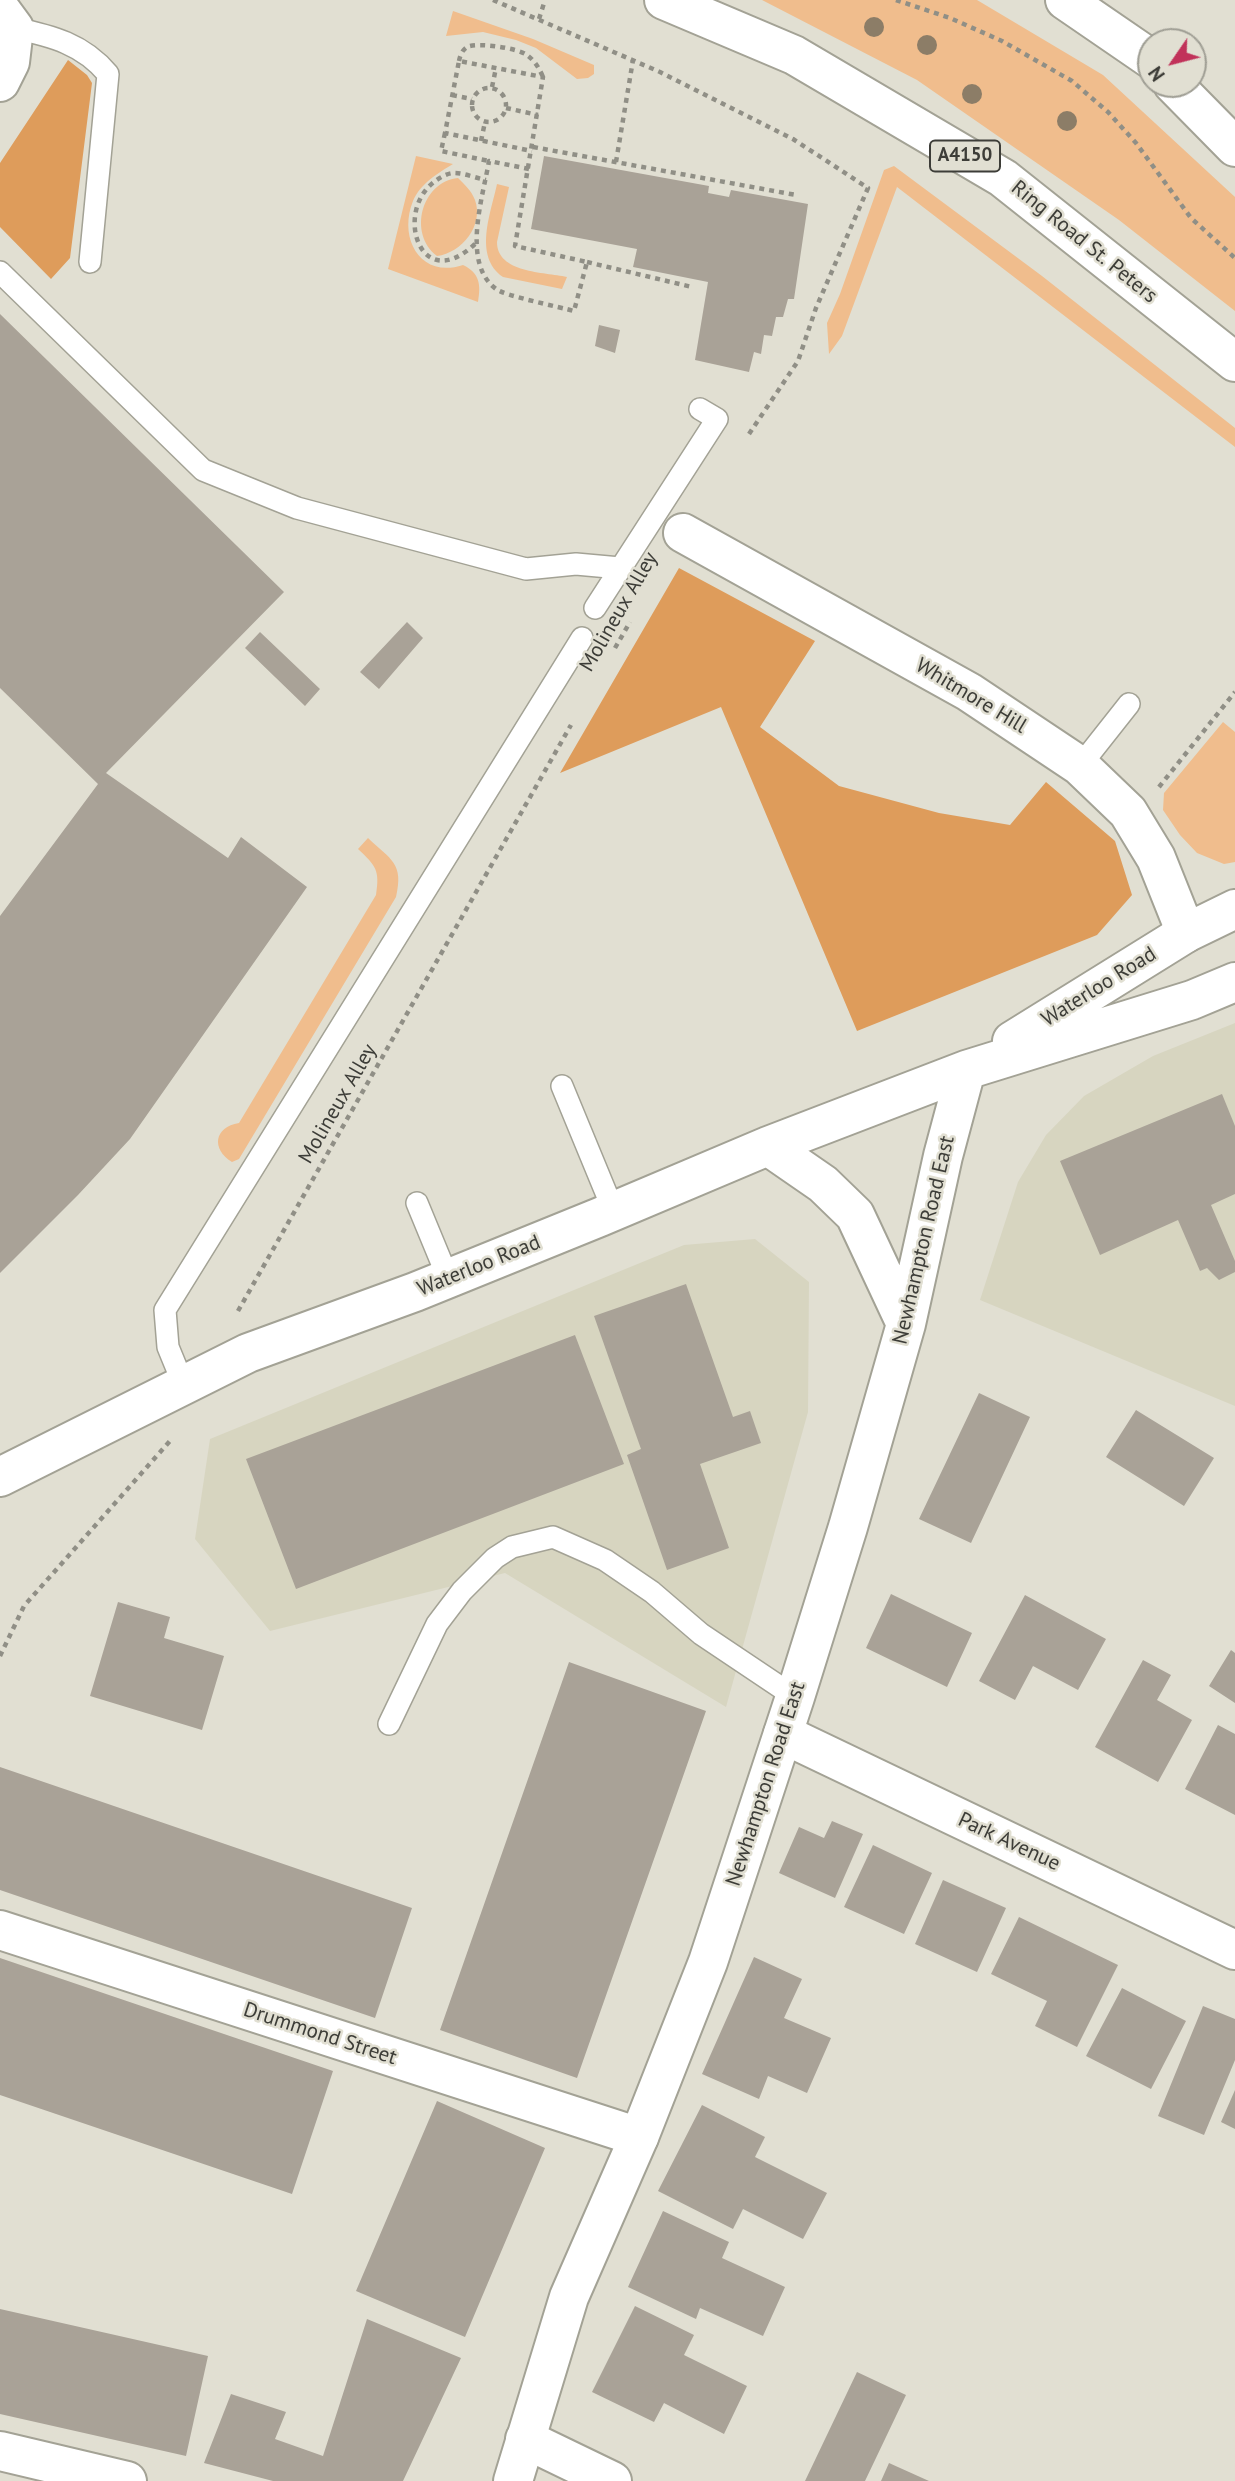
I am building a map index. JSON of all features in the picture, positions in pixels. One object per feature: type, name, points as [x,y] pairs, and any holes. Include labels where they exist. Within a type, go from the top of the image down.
[{"type":"main road","name":"Ring Road St. Peters","points":[[664,0],[794,55],[1003,178],[1235,362]]},
{"type":"main road","points":[[1066,0],[1137,50]]},
{"type":"main road","points":[[0,82],[10,62],[7,19]]},
{"type":"main road","points":[[1187,98],[1235,147]]},
{"type":"main road","points":[[1203,98],[1235,122]]},
{"type":"main road","name":"Whitmore Hill","points":[[669,524],[969,692],[1080,766],[1128,812],[1156,858],[1186,933]]},
{"type":"main road","name":"Waterloo Road","points":[[966,1070],[1186,933],[1235,909]]},
{"type":"main road","name":"Waterloo Road","points":[[0,1477],[248,1353],[448,1278],[614,1212],[768,1146],[966,1070],[1192,1000],[1235,982]]},
{"type":"main road","name":"Newhampton Road East","points":[[513,2481],[569,2297],[639,2137],[708,1962],[795,1697],[848,1527],[906,1324],[943,1156],[966,1070]]},
{"type":"main road","points":[[768,1146],[823,1184],[855,1215],[906,1324]]},
{"type":"main road","name":"Park Avenue","points":[[783,1734],[1235,1950]]},
{"type":"main road","name":"Drummond Street","points":[[0,1930],[639,2137]]},
{"type":"main road","points":[[525,2439],[612,2481]]},
{"type":"main road","points":[[1,2457],[127,2481]]},
{"type":"lane","points":[[7,19],[73,44],[96,60],[108,74],[90,262]]},
{"type":"lane","points":[[0,272],[203,470],[297,508],[526,569],[576,564],[620,568]]},
{"type":"lane","points":[[595,608],[620,568],[669,524],[717,419],[700,409]]},
{"type":"lane","points":[[184,1386],[168,1347],[165,1310],[582,638]]},
{"type":"lane","points":[[1080,766],[1129,704]]},
{"type":"lane","points":[[562,1086],[614,1212]]},
{"type":"lane","points":[[417,1203],[448,1278]]},
{"type":"lane","points":[[389,1724],[437,1624],[462,1591],[495,1558],[512,1547],[553,1537],[605,1560],[652,1591],[701,1634],[795,1697]]},
{"type":"path","points":[[493,0],[633,60],[793,139],[868,188],[816,308],[798,361],[744,441]]},
{"type":"path","points":[[539,19],[545,0]]},
{"type":"path","points":[[896,0],[950,18],[1072,81],[1108,111],[1136,143],[1191,218],[1235,258]]},
{"type":"path","points":[[529,169],[441,151],[458,61],[468,47],[481,44],[521,51],[538,65],[543,77],[533,149],[515,246],[692,287]]},
{"type":"path","points":[[616,162],[633,60]]},
{"type":"path","points":[[458,61],[543,77]]},
{"type":"path","points":[[492,87],[496,68]]},
{"type":"path","points":[[492,87],[505,98],[506,108],[501,118],[485,122],[472,110],[472,99],[480,89],[492,87]]},
{"type":"path","points":[[452,94],[472,99]]},
{"type":"path","points":[[506,108],[538,115]]},
{"type":"path","points":[[481,141],[485,122]]},
{"type":"path","points":[[445,133],[796,195]]},
{"type":"path","points":[[489,161],[476,244],[478,260],[486,277],[497,290],[574,311],[587,262]]},
{"type":"path","points":[[476,244],[464,255],[453,260],[440,262],[428,257],[419,245],[414,230],[415,214],[428,186],[439,178],[453,173],[486,180]]},
{"type":"path","name":"Molineux Alley","points":[[612,654],[632,617]]},
{"type":"path","points":[[1132,820],[1235,692]]},
{"type":"path","name":"Molineux Alley","points":[[248,1353],[235,1317],[578,714]]},
{"type":"path","points":[[0,1656],[24,1606],[177,1434]]},
{"type":"shaded area","points":[[762,0],[977,0],[1103,75],[1235,197],[1235,311],[1119,220],[917,80]]},
{"type":"shaded area","points":[[453,11],[533,39],[594,65],[594,74],[588,78],[577,79],[536,48],[516,40],[483,32],[446,36]]},
{"type":"shaded area","points":[[68,60],[87,75],[92,83],[70,258],[51,279],[0,227],[0,163]]},
{"type":"shaded area","points":[[416,156],[453,164],[430,180],[416,195],[409,215],[411,241],[424,261],[435,266],[448,268],[463,265],[469,268],[479,285],[478,302],[388,269]]},
{"type":"shaded area","points":[[894,166],[1042,276],[1235,428],[1235,447],[897,187],[842,336],[829,354],[827,323],[884,170]]},
{"type":"shaded area","points":[[458,178],[470,190],[475,200],[477,209],[474,228],[462,244],[437,256],[423,235],[423,210],[435,189]]},
{"type":"shaded area","points":[[497,184],[509,187],[497,242],[499,252],[505,260],[523,269],[567,277],[562,289],[503,277],[494,268],[486,246],[486,233]]},
{"type":"shaded area","points":[[679,568],[815,641],[760,727],[839,786],[939,813],[1010,825],[1046,782],[1115,841],[1132,895],[1097,935],[857,1031],[721,707],[560,773]]},
{"type":"shaded area","points":[[1223,722],[1235,732],[1235,862],[1224,864],[1197,853],[1180,835],[1163,810],[1164,793]]},
{"type":"shaded area","points":[[368,838],[389,857],[397,869],[396,897],[239,1159],[232,1162],[225,1157],[218,1145],[220,1134],[224,1129],[239,1123],[376,895],[377,874],[369,860],[358,849]]},
{"type":"shaded area","points":[[1235,1023],[1235,1406],[980,1300],[1018,1182],[1046,1135],[1084,1096],[1153,1056]]},
{"type":"shaded area","points":[[755,1239],[809,1282],[808,1412],[726,1707],[505,1573],[270,1631],[195,1539],[210,1439],[684,1245]]},
{"type":"building","points":[[544,156],[709,186],[708,193],[729,197],[731,190],[808,204],[794,299],[788,299],[783,317],[776,317],[772,336],[764,335],[761,354],[754,352],[749,372],[695,360],[708,282],[633,267],[637,249],[531,229]]},
{"type":"building","points":[[0,314],[284,592],[106,773],[228,858],[241,837],[307,887],[130,1139],[0,1273],[0,916],[98,784],[0,688]]},
{"type":"building","points":[[599,325],[620,330],[615,353],[595,346]]},
{"type":"building","points":[[407,622],[423,638],[379,689],[360,672]]},
{"type":"building","points":[[260,632],[320,689],[305,706],[245,648]]},
{"type":"building","points":[[1222,1094],[1235,1126],[1235,1194],[1211,1205],[1235,1261],[1235,1272],[1219,1280],[1207,1268],[1200,1271],[1178,1220],[1100,1255],[1060,1161]]},
{"type":"building","points":[[686,1284],[733,1417],[750,1411],[761,1443],[700,1464],[729,1548],[667,1570],[627,1455],[641,1449],[594,1316]]},
{"type":"building","points":[[575,1335],[624,1464],[296,1589],[246,1459]]},
{"type":"building","points":[[979,1393],[1030,1417],[971,1543],[919,1519]]},
{"type":"building","points":[[1136,1410],[1214,1458],[1184,1506],[1106,1457]]},
{"type":"building","points":[[891,1594],[972,1633],[947,1687],[866,1648]]},
{"type":"building","points":[[1025,1595],[1106,1639],[1078,1690],[1033,1666],[1015,1700],[979,1681]]},
{"type":"building","points":[[118,1602],[170,1617],[164,1638],[224,1656],[202,1730],[90,1696]]},
{"type":"building","points":[[1231,1650],[1235,1653],[1235,1703],[1209,1686]]},
{"type":"building","points":[[1143,1660],[1171,1675],[1157,1700],[1192,1720],[1158,1782],[1095,1747]]},
{"type":"building","points":[[569,1662],[706,1711],[577,2078],[440,2030]]},
{"type":"building","points":[[1218,1725],[1235,1734],[1235,1815],[1185,1789]]},
{"type":"building","points":[[0,1767],[412,1908],[375,2018],[0,1890]]},
{"type":"building","points":[[832,1821],[863,1834],[835,1898],[779,1873],[799,1827],[824,1838]]},
{"type":"building","points":[[873,1845],[932,1873],[904,1934],[844,1907]]},
{"type":"building","points":[[943,1880],[1006,1908],[977,1972],[915,1944]]},
{"type":"building","points":[[1019,1917],[1118,1965],[1077,2047],[1035,2026],[1047,2001],[991,1974]]},
{"type":"building","points":[[754,1957],[802,1979],[784,2018],[831,2038],[807,2093],[768,2076],[759,2099],[702,2074]]},
{"type":"building","points":[[0,1958],[333,2071],[292,2194],[0,2095]]},
{"type":"building","points":[[1122,1988],[1186,2021],[1151,2089],[1086,2056]]},
{"type":"building","points":[[1203,2006],[1235,2019],[1235,2060],[1204,2135],[1158,2116]]},
{"type":"building","points":[[1235,2090],[1235,2129],[1221,2122]]},
{"type":"building","points":[[437,2101],[545,2148],[465,2337],[356,2291]]},
{"type":"building","points":[[702,2105],[765,2137],[755,2157],[827,2193],[803,2239],[743,2209],[733,2229],[658,2191]]},
{"type":"building","points":[[663,2211],[729,2242],[722,2258],[785,2287],[763,2336],[700,2308],[696,2319],[628,2287]]},
{"type":"building","points":[[635,2306],[694,2335],[684,2355],[747,2386],[724,2434],[664,2403],[654,2422],[592,2392]]},
{"type":"building","points":[[0,2309],[208,2356],[186,2456],[0,2414]]},
{"type":"building","points":[[367,2319],[461,2358],[403,2481],[273,2481],[204,2463],[231,2394],[286,2412],[275,2439],[323,2456]]},
{"type":"building","points":[[857,2372],[906,2395],[865,2481],[805,2481]]},
{"type":"building","points":[[889,2463],[929,2481],[881,2481]]}]
